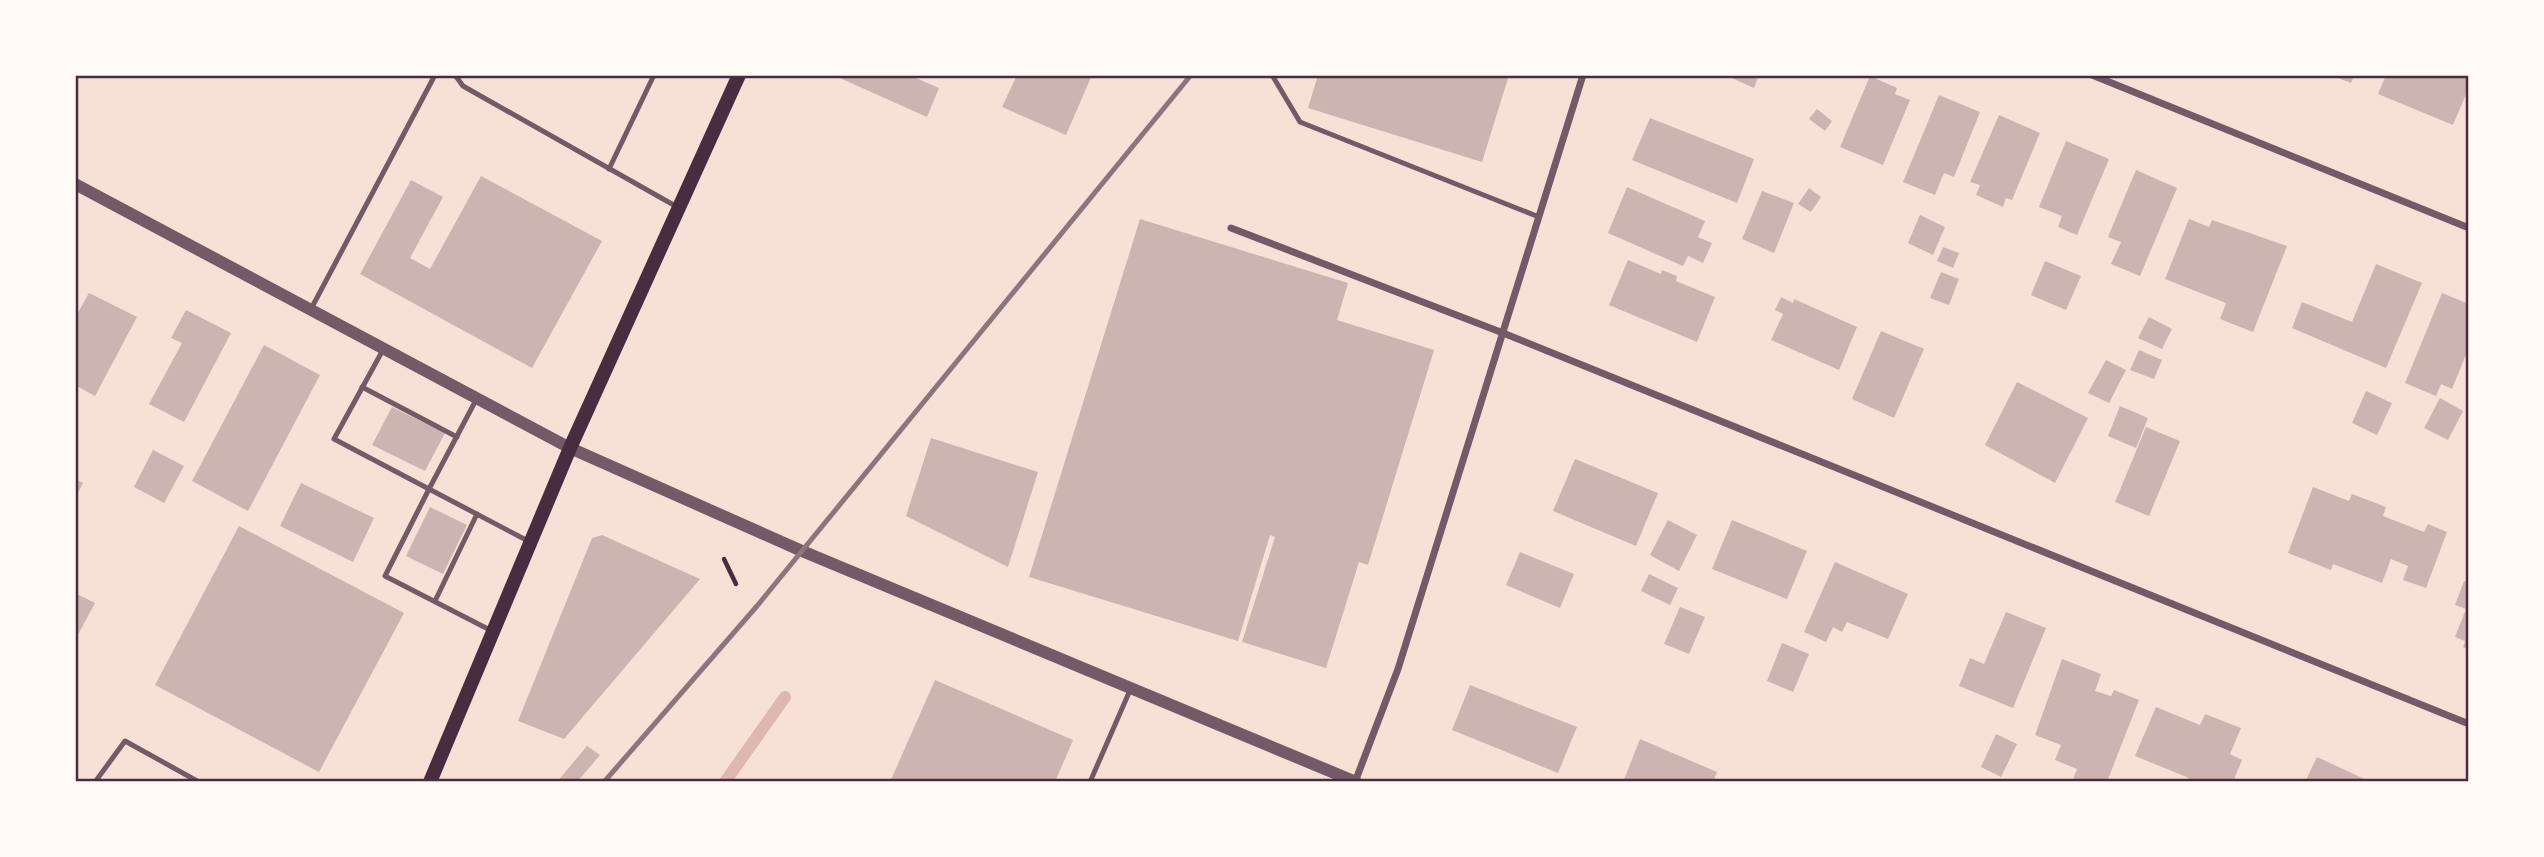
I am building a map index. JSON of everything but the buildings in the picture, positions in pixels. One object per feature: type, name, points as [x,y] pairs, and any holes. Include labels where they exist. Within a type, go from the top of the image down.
[{"type":"main road","points":[[430,782],[570,448],[739,75]]},
{"type":"street","points":[[75,184],[570,448],[802,551],[1356,782],[1398,669],[1583,75]]},
{"type":"street","points":[[2092,75],[2469,229]]},
{"type":"street","points":[[1231,228],[1503,333],[2469,724]]},
{"type":"lane","points":[[311,309],[435,75]]},
{"type":"lane","points":[[455,75],[463,86],[678,208]]},
{"type":"lane","points":[[609,169],[654,75]]},
{"type":"lane","points":[[1272,75],[1300,122],[1539,217]]},
{"type":"lane","points":[[384,348],[334,439],[530,542]]},
{"type":"lane","points":[[362,387],[457,437]]},
{"type":"lane","points":[[477,398],[386,576],[493,632]]},
{"type":"lane","points":[[435,601],[477,514]]},
{"type":"lane","points":[[1090,782],[1131,688]]},
{"type":"lane","points":[[95,782],[125,741],[200,782]]},
{"type":"path","points":[[724,559],[736,584]]},
{"type":"waterway","points":[[725,782],[785,697]]},
{"type":"railway","points":[[604,782],[757,606],[1191,75]]}]
